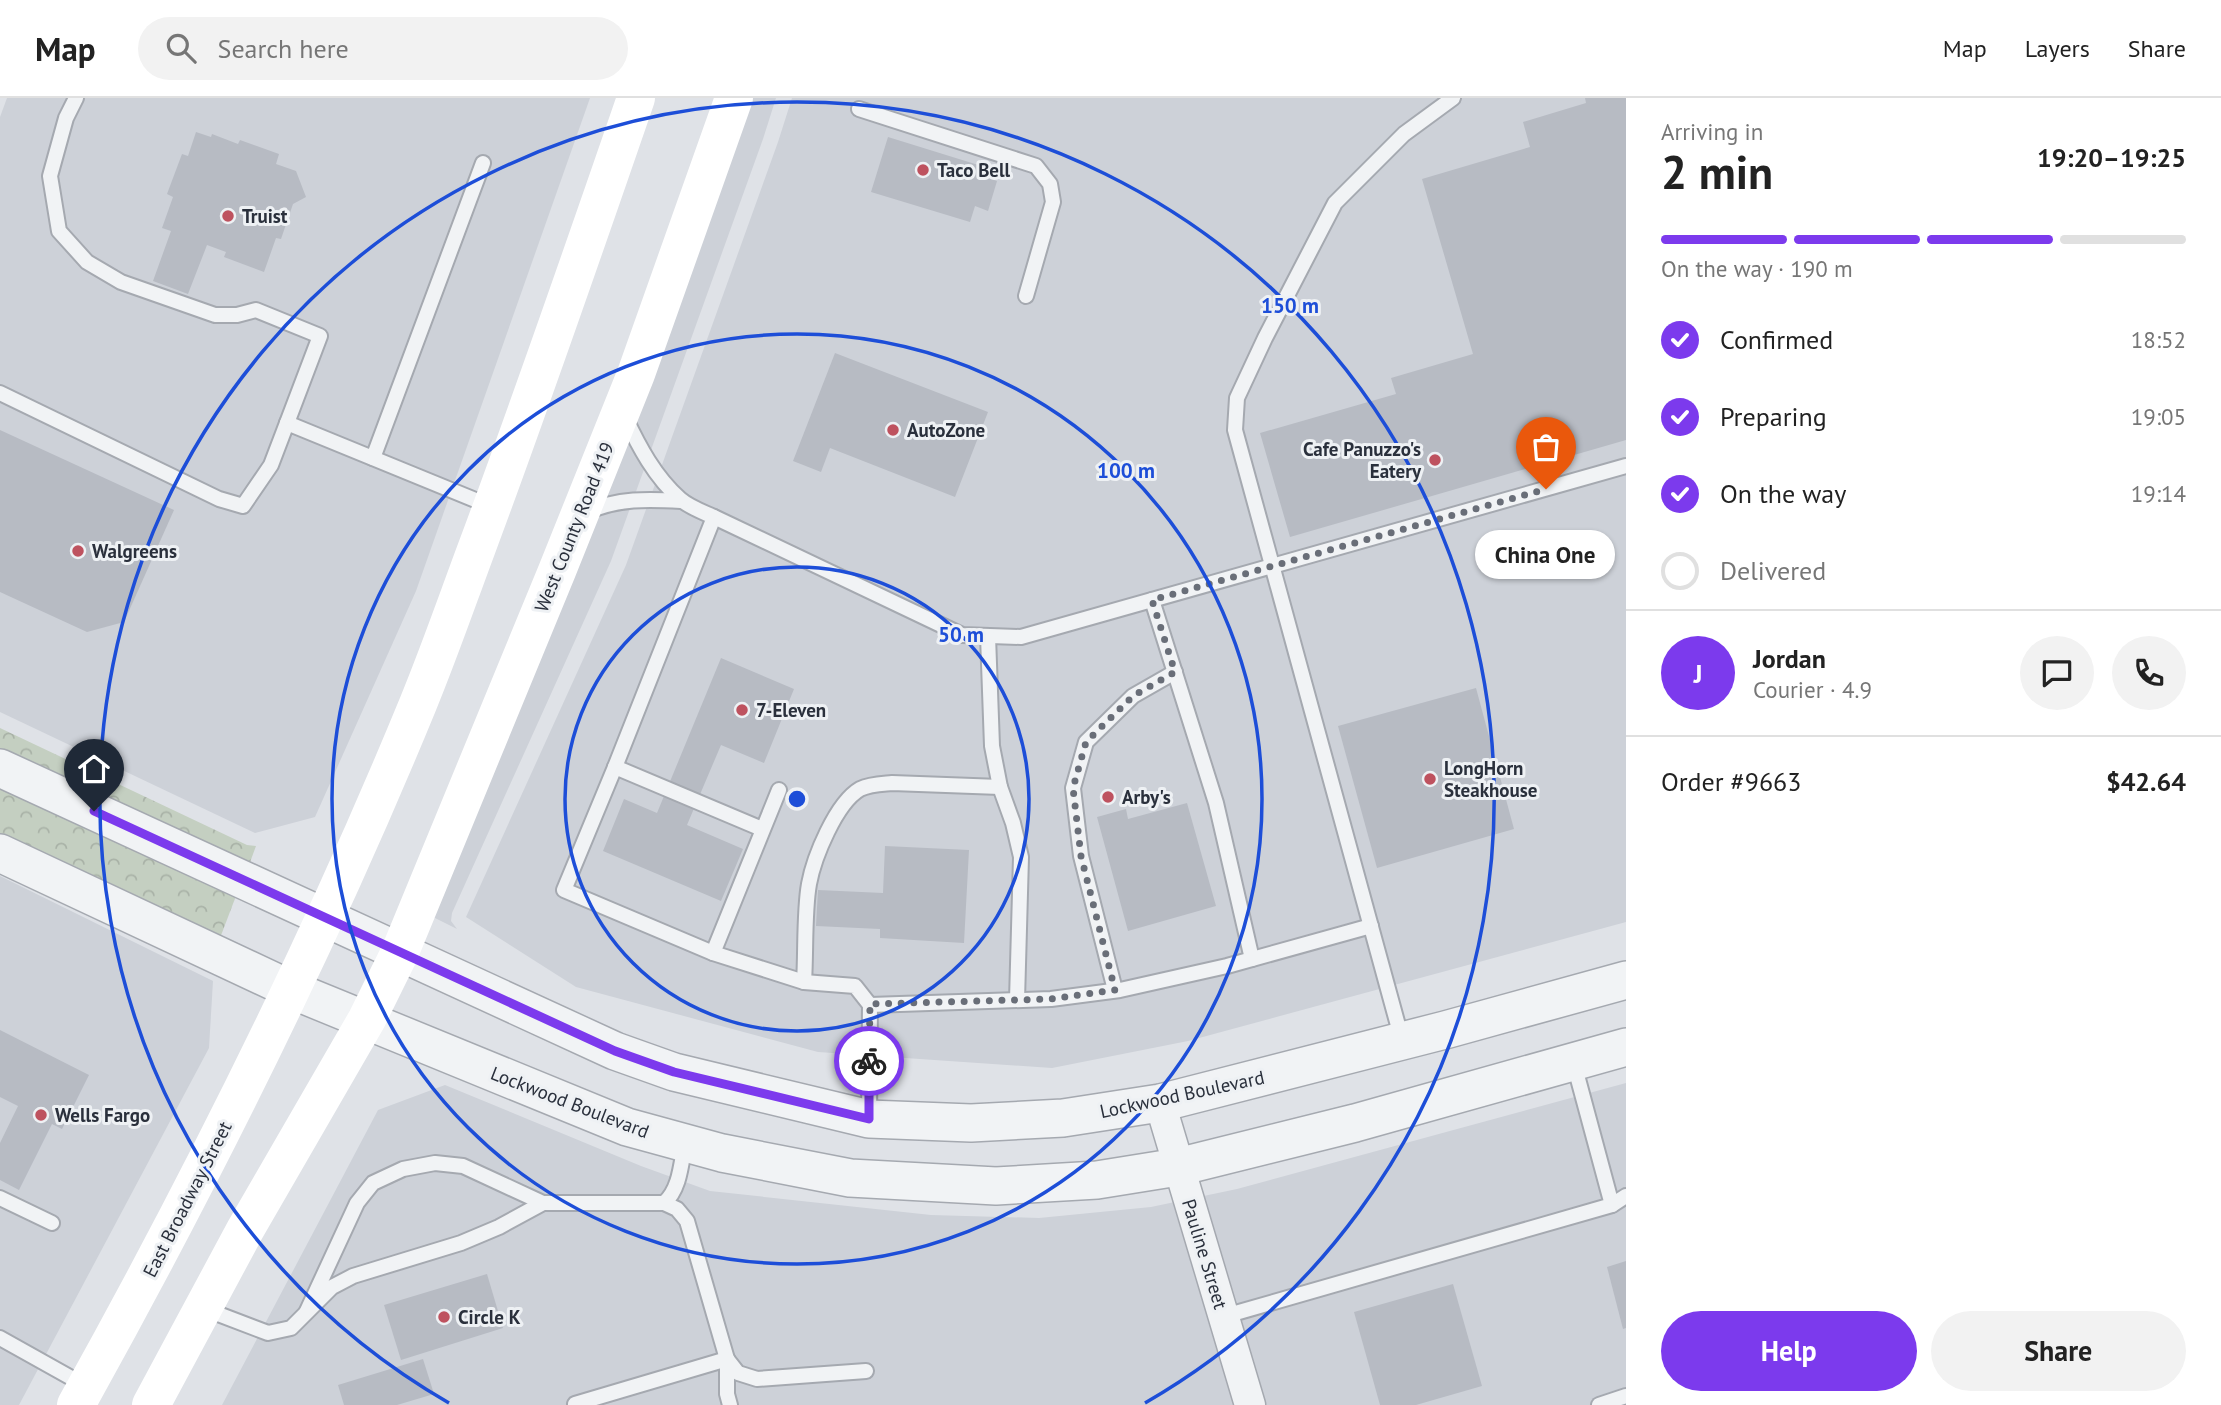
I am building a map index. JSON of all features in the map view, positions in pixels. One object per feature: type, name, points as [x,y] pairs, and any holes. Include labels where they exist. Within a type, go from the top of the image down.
[{"type":"main road","points":[[324,919],[419,702],[492,507],[636,98]]},
{"type":"main road","name":"West County Road 419","points":[[367,1019],[400,952],[621,410],[734,98]]},
{"type":"main road","name":"East Broadway Street","points":[[82,1396],[151,1271],[292,990],[324,919]]},
{"type":"main road","points":[[151,1405],[245,1230],[367,1019]]},
{"type":"street","name":"Lockwood Boulevard","points":[[0,768],[615,1051],[674,1072],[869,1119],[971,1123],[1050,1119],[1160,1103],[1626,980]]},
{"type":"street","name":"Lockwood Boulevard","points":[[0,853],[292,990],[627,1128],[722,1153],[850,1178],[996,1186],[1097,1180],[1178,1167],[1355,1123],[1574,1064],[1626,1047]]},
{"type":"street","name":"Pauline Street","points":[[1160,1103],[1250,1405]]},
{"type":"lane","points":[[0,393],[219,499],[243,506],[271,465],[320,336],[256,310],[237,315],[215,315],[121,282],[86,262],[58,231],[50,176],[66,118],[76,98]]},
{"type":"lane","points":[[1403,1041],[1236,430],[1237,398],[1335,203],[1404,134],[1453,98]]},
{"type":"lane","points":[[859,109],[1035,166],[1050,184],[1053,202],[1026,296]]},
{"type":"lane","points":[[373,458],[482,163]]},
{"type":"lane","points":[[621,410],[639,447],[658,475],[681,501]]},
{"type":"lane","points":[[287,423],[492,507]]},
{"type":"lane","points":[[579,515],[604,505],[639,498],[681,501],[962,635],[1021,637],[1626,467]]},
{"type":"lane","points":[[714,517],[564,890],[713,953],[804,982],[855,986],[870,1004],[869,1119]]},
{"type":"lane","points":[[1152,600],[1216,803],[1252,959]]},
{"type":"lane","points":[[988,636],[992,746],[1000,787],[1013,823],[1021,857],[1017,1000]]},
{"type":"lane","points":[[1115,990],[1081,856],[1073,788],[1086,742],[1133,696],[1175,672]]},
{"type":"lane","points":[[615,767],[762,829]]},
{"type":"lane","points":[[804,982],[809,884],[825,838],[850,796],[861,789],[892,783],[1000,787]]},
{"type":"lane","points":[[713,953],[779,790]]},
{"type":"lane","points":[[870,1004],[1051,999],[1115,990],[1252,959],[1371,926]]},
{"type":"lane","points":[[1574,1064],[1612,1205]]},
{"type":"lane","points":[[664,1203],[671,1197],[678,1179],[685,1143]]},
{"type":"lane","points":[[203,1308],[268,1333],[291,1328],[307,1311],[327,1282],[356,1203],[373,1183],[403,1169],[435,1163],[463,1166],[543,1203],[664,1203],[677,1209],[687,1221],[727,1359],[727,1394],[730,1405]]},
{"type":"lane","points":[[1225,1316],[1612,1205],[1626,1196]]},
{"type":"lane","points":[[0,1198],[52,1223]]},
{"type":"lane","points":[[327,1282],[461,1243],[499,1227],[543,1203]]},
{"type":"lane","points":[[0,1338],[82,1396]]},
{"type":"lane","points":[[727,1359],[738,1373],[757,1379],[866,1371]]},
{"type":"lane","points":[[575,1404],[727,1359]]},
{"type":"lane","points":[[1599,1405],[1626,1396]]},
{"type":"shaded area","points":[[7,98],[590,98],[416,591],[315,817],[255,833],[0,712],[0,117]]},
{"type":"shaded area","points":[[752,98],[776,98],[763,139],[611,561],[452,913],[451,921],[457,929],[433,917]]},
{"type":"shaded area","points":[[792,98],[1626,98],[1626,922],[1188,1041],[1052,1068],[818,1052],[576,987],[466,917],[626,565]]},
{"type":"shaded area","points":[[0,876],[213,981],[209,1048],[19,1405],[0,1405]]},
{"type":"shaded area","points":[[1626,1083],[1626,1405],[222,1405],[378,1110],[445,1085],[641,1166],[710,1191],[931,1215],[1039,1218],[1151,1207],[1237,1189]]},
{"type":"green space","points":[[0,728],[247,845],[256,846],[249,865],[0,749]]},
{"type":"green space","points":[[0,786],[236,896],[220,938],[0,834]]},
{"type":"building","points":[[1585,98],[1626,98],[1626,440],[1290,537],[1260,433],[1396,394],[1391,378],[1473,354],[1422,179],[1530,147],[1523,122],[1586,103]]},
{"type":"building","name":"Truist","points":[[196,132],[211,137],[212,134],[238,144],[240,140],[279,154],[276,164],[296,171],[306,197],[293,204],[281,239],[276,238],[264,272],[224,257],[226,252],[207,245],[188,294],[153,281],[171,231],[162,228],[173,197],[167,194],[182,154],[188,156]]},
{"type":"building","points":[[888,137],[988,168],[986,177],[997,181],[988,211],[975,206],[970,222],[871,192]]},
{"type":"building","name":"AutoZone","points":[[835,353],[988,412],[955,497],[830,448],[821,472],[793,461]]},
{"type":"building","name":"Walgreens","points":[[0,430],[174,510],[124,622],[87,632],[0,592]]},
{"type":"building","points":[[721,658],[794,689],[764,763],[721,745],[687,825],[743,849],[721,901],[603,851],[624,799],[657,813]]},
{"type":"building","points":[[1476,688],[1514,829],[1377,868],[1338,726]]},
{"type":"building","points":[[1187,803],[1216,906],[1128,931],[1097,817],[1126,809],[1128,819]]},
{"type":"building","points":[[885,846],[969,850],[964,943],[880,938],[880,929],[816,926],[818,890],[883,893]]},
{"type":"building","name":"Wells Fargo","points":[[0,1030],[89,1075],[62,1129],[52,1124],[19,1190],[0,1180],[0,1143],[18,1106],[0,1097]]},
{"type":"building","points":[[1626,1261],[1626,1328],[1623,1329],[1607,1267]]},
{"type":"building","name":"Circle K","points":[[487,1274],[503,1328],[401,1360],[384,1305]]},
{"type":"building","points":[[1453,1284],[1482,1386],[1416,1405],[1380,1405],[1354,1312]]},
{"type":"building","points":[[423,1359],[434,1394],[397,1405],[344,1405],[338,1385]]},
{"type":"way so far","points":[[869,1061],[870,1004],[1051,999],[1115,990],[1081,856],[1073,788],[1086,742],[1133,696],[1175,672],[1152,600],[1546,489]]},
{"type":"place","name":"Taco Bell","points":[[923,170]]},
{"type":"place","name":"Truist","points":[[228,216]]},
{"type":"place","name":"AutoZone","points":[[893,430]]},
{"type":"place","name":"Cafe Panuzzo's Eatery","points":[[1435,460]]},
{"type":"place","name":"China One","points":[[1546,489]]},
{"type":"place","name":"Walgreens","points":[[78,551]]},
{"type":"place","name":"7-Eleven","points":[[742,710]]},
{"type":"place","name":"LongHorn Steakhouse","points":[[1430,779]]},
{"type":"place","name":"Arby's","points":[[1108,797]]},
{"type":"place","name":"Wells Fargo","points":[[41,1115]]},
{"type":"place","name":"Circle K","points":[[444,1317]]},
{"type":"route","points":[[94,811],[615,1051],[674,1072],[869,1119],[869,1061]]}]
